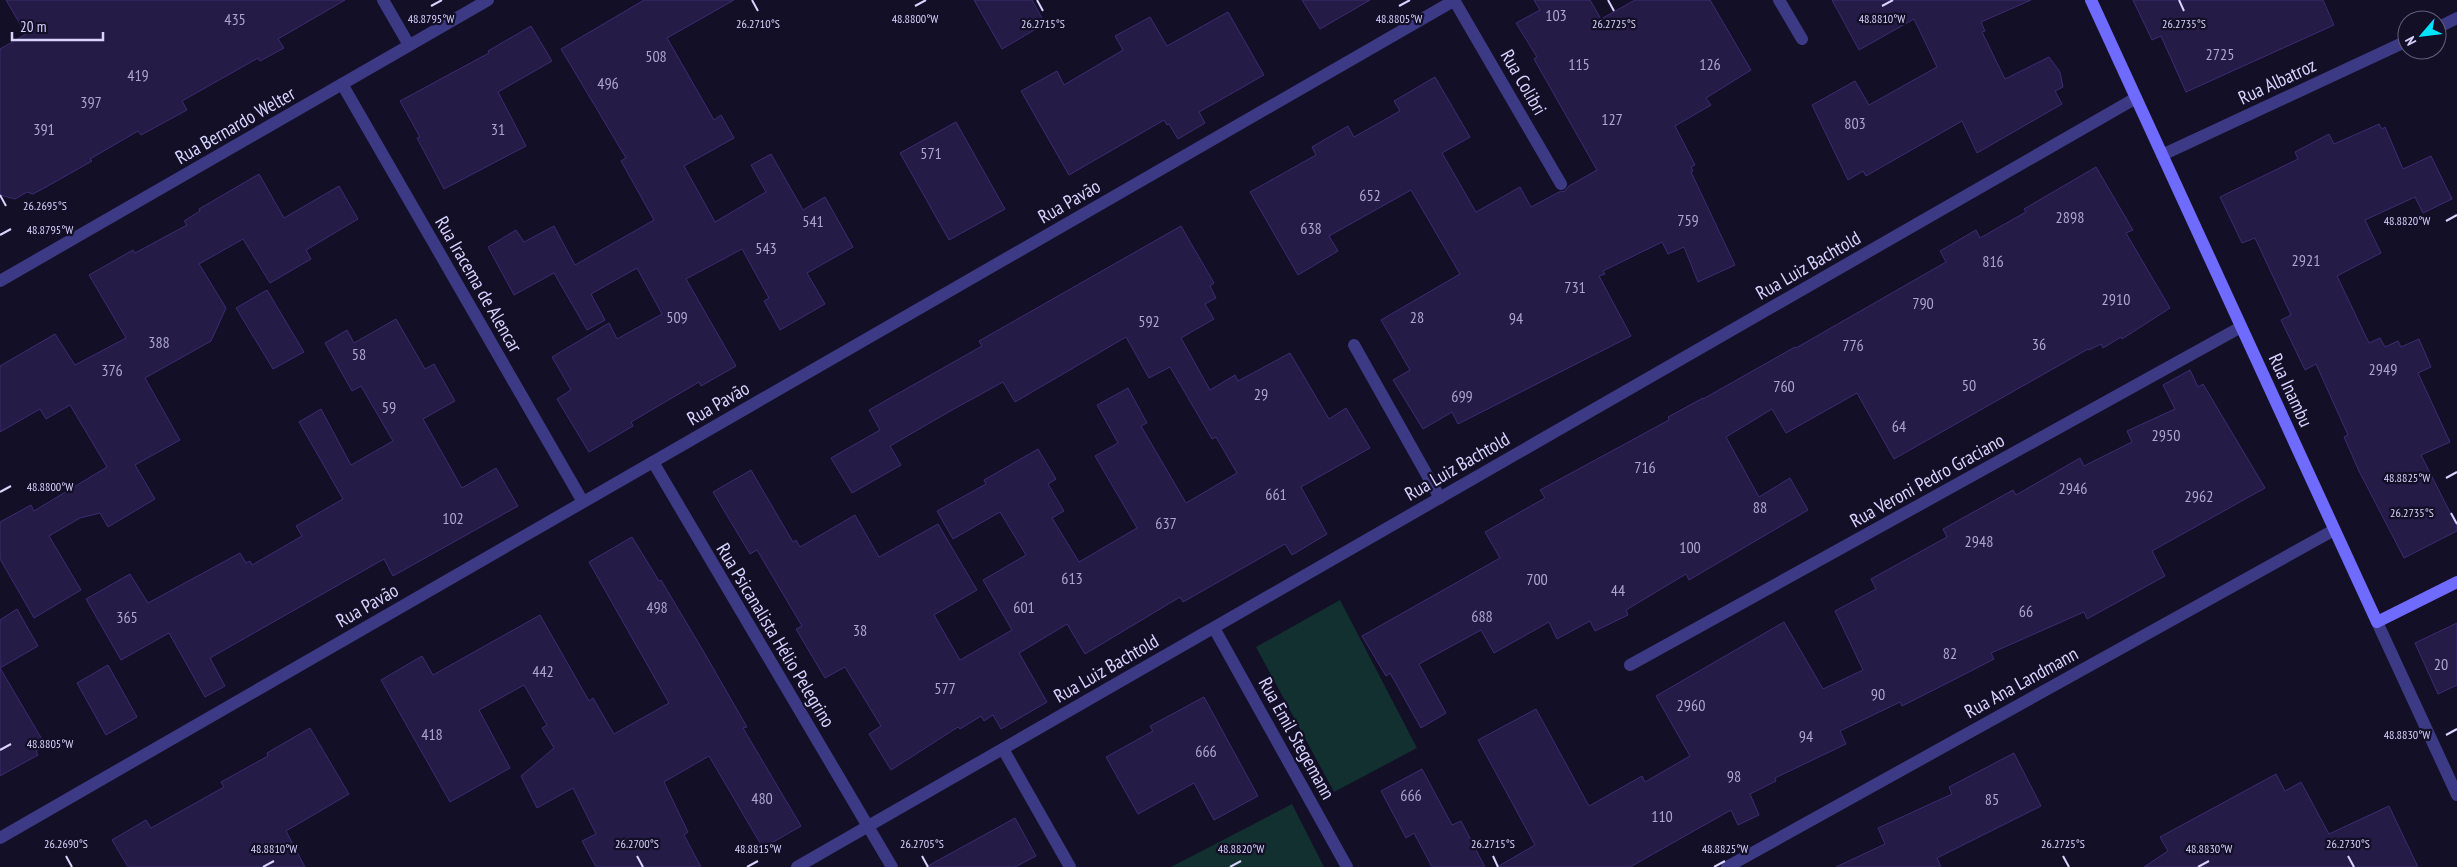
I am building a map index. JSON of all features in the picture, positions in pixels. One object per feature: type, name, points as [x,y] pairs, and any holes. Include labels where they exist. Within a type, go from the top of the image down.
[{"type":"main road","name":"Rua Inambu","points":[[2091,0],[2376,622]]},
{"type":"main road","points":[[2376,622],[2457,582]]},
{"type":"street","points":[[383,0],[409,45]]},
{"type":"street","name":"Rua Bernardo Welter","points":[[0,282],[488,0]]},
{"type":"street","name":"Rua Colibri","points":[[1454,0],[1561,184]]},
{"type":"street","name":"Rua Pavão","points":[[0,838],[1454,0]]},
{"type":"street","points":[[1779,0],[1802,39]]},
{"type":"street","name":"Rua Albatroz","points":[[2162,155],[2397,46]]},
{"type":"street","name":"Rua Iracema de Alencar","points":[[342,84],[583,502]]},
{"type":"street","name":"Rua Luiz Bachtold","points":[[797,867],[2136,98]]},
{"type":"street","name":"Rua Veroni Pedro Graciano","points":[[1630,665],[2241,327]]},
{"type":"street","points":[[1354,345],[1440,498]]},
{"type":"street","name":"Rua Psicanalista Hélio Pelegrino","points":[[653,462],[892,867]]},
{"type":"street","name":"Rua Ana Landmann","points":[[1727,867],[2334,530]]},
{"type":"street","name":"Rua Inambu","points":[[2376,622],[2457,795]]},
{"type":"street","name":"Rua Emil Stegemann","points":[[1214,628],[1347,867]]},
{"type":"street","points":[[1003,749],[1070,867]]},
{"type":"green space","points":[[1340,600],[1417,748],[1334,792],[1256,647]]},
{"type":"green space","points":[[1292,804],[1324,867],[1171,867]]},
{"type":"building","points":[[6,0],[345,0],[278,39],[284,48],[260,61],[258,58],[182,101],[187,110],[141,135],[138,131],[90,159],[92,161],[46,187],[33,194],[27,192],[15,199],[0,195],[0,49],[26,34]]},
{"type":"building","points":[[644,0],[734,0],[667,38],[714,120],[721,115],[734,138],[684,166],[715,222],[766,192],[751,165],[771,154],[803,210],[825,197],[853,247],[807,273],[825,304],[780,330],[764,301],[769,298],[742,249],[686,279],[736,366],[701,386],[699,382],[631,422],[633,426],[589,452],[557,399],[571,390],[552,357],[609,323],[617,339],[662,314],[637,268],[591,294],[605,320],[587,330],[554,273],[514,295],[488,247],[516,230],[524,242],[554,226],[575,265],[654,220],[621,161],[626,158],[561,49]]},
{"type":"building","points":[[974,0],[1032,0],[1043,20],[1035,26],[1036,29],[1002,49]]},
{"type":"building","points":[[1302,0],[1370,0],[1320,29]]},
{"type":"building","points":[[1534,0],[1590,0],[1601,19],[1635,0],[1710,0],[1751,70],[1706,98],[1711,105],[1675,126],[1695,165],[1691,167],[1693,171],[1691,172],[1735,265],[1698,282],[1684,247],[1668,254],[1662,242],[1603,271],[1605,274],[1599,276],[1631,336],[1458,424],[1452,412],[1423,429],[1393,380],[1410,370],[1381,320],[1460,274],[1411,190],[1329,236],[1338,251],[1298,275],[1250,192],[1316,155],[1312,147],[1348,126],[1354,137],[1400,111],[1394,101],[1435,77],[1470,137],[1442,153],[1476,212],[1520,187],[1531,207],[1559,192],[1565,191],[1569,186],[1597,170],[1534,59],[1537,57],[1516,23],[1540,10]]},
{"type":"building","points":[[1832,0],[2031,0],[1981,22],[1985,31],[1982,32],[2005,79],[2049,57],[2060,72],[2063,87],[2055,91],[2062,104],[1977,153],[1962,121],[1866,176],[1863,171],[1848,180],[1812,105],[1855,81],[1869,105],[1937,67],[1914,19],[1859,50]]},
{"type":"building","points":[[2133,0],[2323,0],[2334,25],[2186,92],[2161,36],[2152,40]]},
{"type":"building","points":[[1228,12],[1264,75],[1199,112],[1205,123],[1178,139],[1169,124],[1167,125],[1164,120],[1069,175],[1021,91],[1057,71],[1064,85],[1123,50],[1115,36],[1150,17],[1167,46]]},
{"type":"building","points":[[531,26],[552,61],[498,92],[526,146],[444,189],[417,138],[420,137],[400,101],[489,53],[488,51]]},
{"type":"building","points":[[956,122],[1005,209],[949,240],[900,153]]},
{"type":"building","points":[[2379,124],[2382,129],[2385,127],[2403,169],[2431,156],[2452,199],[2423,213],[2415,197],[2365,220],[2381,253],[2337,276],[2369,343],[2380,338],[2385,347],[2398,341],[2401,347],[2419,339],[2431,367],[2418,373],[2450,442],[2421,455],[2457,526],[2457,531],[2404,558],[2359,471],[2344,437],[2348,435],[2316,364],[2305,370],[2281,320],[2291,315],[2255,238],[2242,243],[2220,197],[2298,159],[2295,152],[2329,134],[2334,144]]},
{"type":"building","points":[[2096,167],[2133,230],[2126,233],[2170,308],[2122,339],[2121,337],[2103,348],[2101,344],[2088,349],[1894,459],[1857,393],[1786,433],[1772,409],[1726,437],[1759,497],[1790,478],[1808,510],[1689,580],[1686,574],[1626,610],[1628,615],[1595,631],[1590,621],[1557,639],[1549,622],[1494,653],[1481,630],[1419,664],[1446,713],[1421,728],[1390,673],[1386,676],[1362,636],[1500,558],[1485,532],[1545,498],[1540,490],[1669,420],[1668,417],[1796,348],[1946,262],[1940,251],[1976,230],[1980,238],[2026,212],[2024,209]]},
{"type":"building","points":[[259,174],[284,218],[339,186],[358,219],[306,250],[311,259],[270,283],[243,239],[199,264],[226,308],[211,341],[145,378],[180,440],[135,465],[155,499],[108,527],[100,513],[80,518],[49,536],[81,590],[34,618],[0,559],[0,522],[31,505],[34,511],[107,467],[70,405],[46,419],[40,409],[0,432],[0,366],[55,334],[75,365],[126,338],[89,275],[133,250],[135,253],[187,225],[184,221],[200,211],[199,209]]},
{"type":"building","points":[[1181,226],[1214,283],[1210,286],[1216,298],[1205,304],[1214,319],[1181,338],[1210,390],[1235,375],[1238,381],[1290,353],[1329,419],[1346,408],[1370,448],[1301,487],[1327,534],[1292,555],[1285,544],[1183,602],[1180,597],[1085,654],[1067,624],[1019,653],[1047,702],[1001,729],[993,715],[984,721],[981,716],[960,729],[958,727],[891,770],[869,734],[881,726],[845,667],[825,678],[796,629],[802,626],[757,550],[750,554],[713,492],[751,470],[793,542],[796,540],[800,547],[855,515],[879,557],[938,524],[977,590],[934,615],[960,660],[1012,630],[983,580],[1026,555],[1000,512],[953,539],[937,511],[986,484],[984,480],[1038,449],[1056,479],[1048,484],[1064,511],[1052,518],[1079,562],[1137,528],[1095,456],[1118,443],[1097,405],[1128,388],[1147,423],[1141,426],[1186,503],[1237,473],[1216,437],[1212,439],[1170,367],[1149,378],[1126,337],[1015,402],[1003,382],[952,410],[890,446],[901,465],[852,493],[831,458],[880,430],[869,410],[982,346],[979,341]]},
{"type":"building","points":[[267,290],[304,352],[273,369],[236,308]]},
{"type":"building","points":[[396,319],[425,369],[434,364],[455,401],[423,419],[462,488],[496,468],[518,506],[393,576],[384,559],[210,658],[225,686],[205,697],[169,633],[121,660],[86,599],[130,574],[148,603],[240,553],[246,563],[250,561],[252,565],[302,536],[296,526],[343,499],[299,422],[321,409],[351,465],[393,441],[361,386],[352,391],[325,343],[347,330],[354,343]]},
{"type":"building","points":[[2190,370],[2198,387],[2203,384],[2265,488],[2152,551],[2165,576],[2087,619],[2084,612],[1991,653],[1994,659],[1967,673],[1902,706],[1900,702],[1840,731],[1846,744],[1775,778],[1776,781],[1750,794],[1759,815],[1738,825],[1731,810],[1630,867],[1497,867],[1535,845],[1478,740],[1536,709],[1589,806],[1642,776],[1645,782],[1690,756],[1656,696],[1784,622],[1823,689],[1863,670],[1835,611],[1876,589],[1871,579],[1947,537],[1943,529],[2013,490],[2016,495],[2080,458],[2084,466],[2132,442],[2127,431],[2175,409],[2163,385]]},
{"type":"building","points":[[632,537],[659,581],[661,580],[705,654],[747,727],[743,728],[801,826],[763,848],[709,756],[664,782],[688,832],[684,835],[701,867],[596,867],[582,841],[596,834],[573,788],[537,808],[521,776],[554,748],[542,728],[547,725],[524,685],[479,710],[510,768],[450,802],[381,680],[422,656],[433,675],[540,615],[589,701],[593,698],[614,734],[669,703],[589,562]]},
{"type":"building","points":[[17,609],[38,646],[0,668],[0,620]]},
{"type":"building","points":[[2457,623],[2457,685],[2438,694],[2415,643]]},
{"type":"building","points":[[108,665],[137,717],[106,735],[77,683]]},
{"type":"building","points":[[0,668],[46,746],[36,751],[38,755],[0,776]]},
{"type":"building","points":[[1204,697],[1258,796],[1214,820],[1194,783],[1138,814],[1106,757],[1153,731],[1150,726]]},
{"type":"building","points":[[310,728],[349,794],[286,831],[305,867],[128,867],[112,840],[146,820],[151,828],[224,787],[221,782],[268,756],[267,753]]},
{"type":"building","points":[[2014,753],[2041,806],[1937,858],[1941,867],[1836,867],[1885,844],[1878,828],[1952,794],[1949,787]]},
{"type":"building","points":[[1422,769],[1452,825],[1461,821],[1485,867],[1432,867],[1414,833],[1406,838],[1381,791]]},
{"type":"building","points":[[2276,774],[2285,791],[2301,782],[2329,834],[2389,806],[2418,867],[2144,867],[2168,851],[2160,837]]},
{"type":"building","points":[[1015,818],[1036,856],[1015,867],[926,867]]}]
